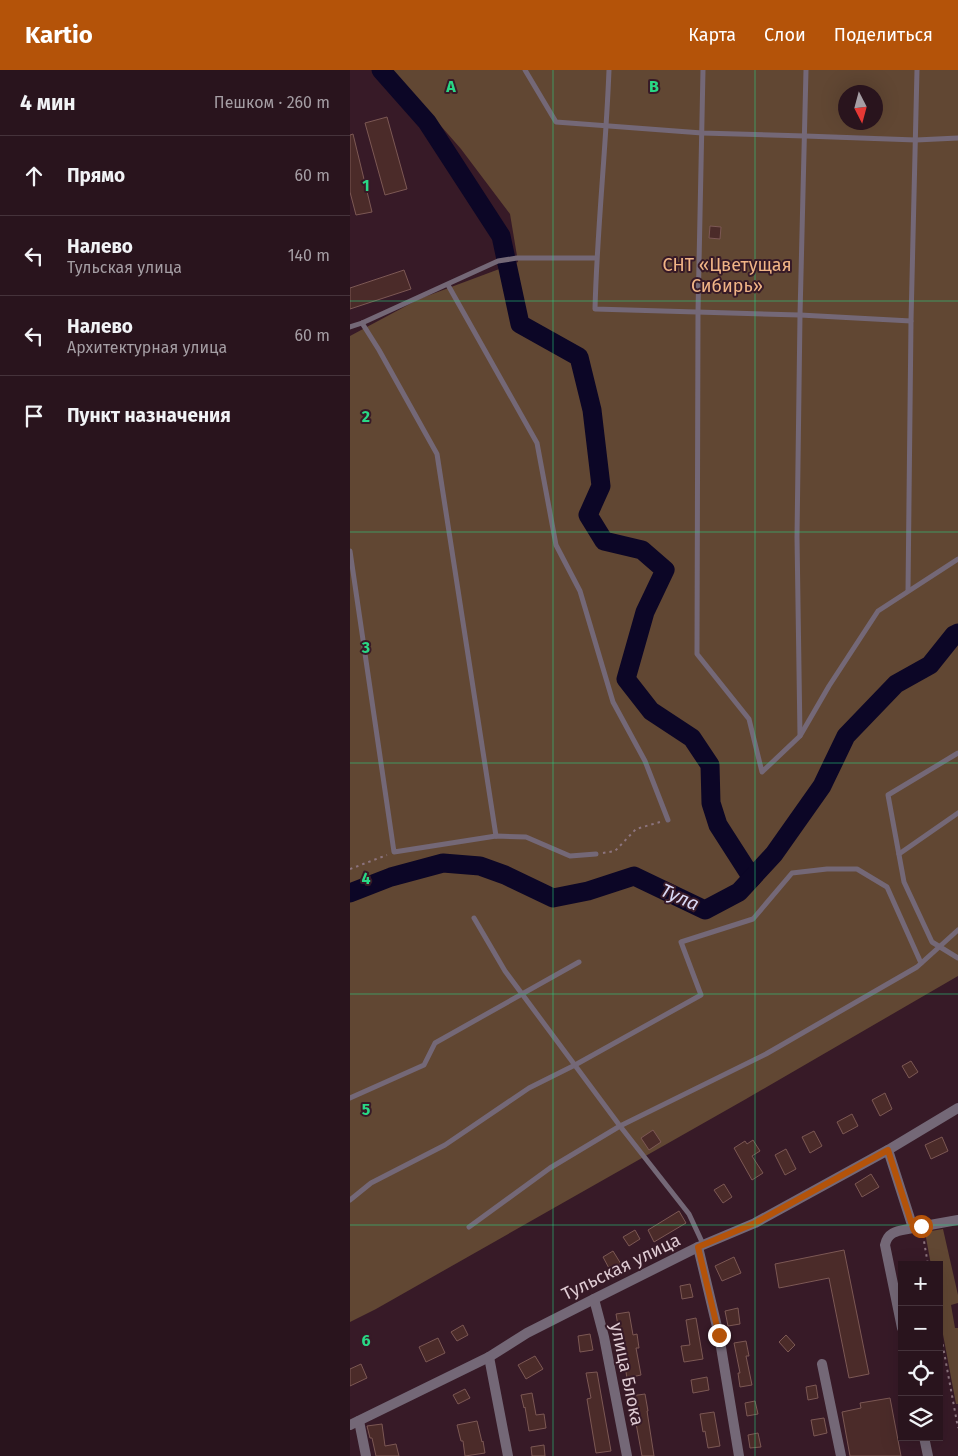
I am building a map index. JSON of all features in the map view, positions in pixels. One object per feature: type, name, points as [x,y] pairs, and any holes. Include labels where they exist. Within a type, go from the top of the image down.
[{"type":"street","name":"Тульская улица","points":[[354,1423],[489,1357],[527,1333],[594,1299],[701,1246],[755,1223],[888,1150],[958,1108]]},
{"type":"street","points":[[888,1150],[917,1227]]},
{"type":"street","points":[[898,1308],[885,1245],[886,1240],[892,1233],[958,1220]]},
{"type":"street","points":[[701,1246],[719,1335],[739,1456]]},
{"type":"street","name":"улица Блока","points":[[594,1299],[604,1337],[627,1456]]},
{"type":"street","points":[[489,1357],[508,1456]]},
{"type":"street","points":[[822,1364],[840,1456]]},
{"type":"street","points":[[354,1423],[366,1456]]},
{"type":"street","points":[[925,1441],[928,1456]]},
{"type":"lane","points":[[524,70],[556,122],[702,134],[916,140],[958,138]]},
{"type":"lane","points":[[609,70],[607,126],[596,258],[595,309],[800,315],[910,321]]},
{"type":"lane","points":[[703,70],[698,312],[697,654],[749,719],[762,772],[800,736],[828,686],[878,611],[958,559]]},
{"type":"lane","points":[[800,736],[797,537],[806,70]]},
{"type":"lane","points":[[908,590],[910,321],[917,70]]},
{"type":"lane","points":[[350,327],[448,285],[498,260],[517,258],[596,258]]},
{"type":"lane","points":[[448,285],[537,443],[556,545],[580,591],[613,702],[645,761],[668,820]]},
{"type":"lane","points":[[362,323],[437,454],[496,836]]},
{"type":"lane","points":[[350,551],[394,852],[496,836],[526,837],[570,856],[596,854]]},
{"type":"lane","points":[[958,753],[888,795],[904,882],[932,942],[958,958]]},
{"type":"lane","points":[[898,854],[958,813]]},
{"type":"lane","points":[[350,1200],[371,1182],[445,1145],[528,1088],[575,1065],[701,995],[681,942],[753,919],[792,873],[827,869],[857,869],[887,888],[922,963]]},
{"type":"lane","points":[[474,918],[505,971],[688,1214],[701,1246]]},
{"type":"lane","points":[[469,1227],[550,1168],[620,1126],[766,1054],[916,967],[958,930]]},
{"type":"lane","points":[[350,1098],[424,1065],[435,1043],[579,962]]},
{"type":"path","points":[[596,854],[615,851],[636,829],[668,820]]},
{"type":"path","points":[[350,869],[394,852]]},
{"type":"path","points":[[917,1227],[927,1261]]},
{"type":"path","points":[[943,1347],[958,1428]]},
{"type":"path","points":[[954,1408],[958,1407]]},
{"type":"green space","name":"СНТ «Цветущая Сибирь»","points":[[392,70],[958,70],[958,976],[746,1099],[350,1322],[350,336],[419,299],[518,262],[510,214],[461,149]]},
{"type":"green space","points":[[943,1229],[958,1295],[958,1303],[951,1305],[955,1328],[958,1328],[958,1404],[956,1404],[943,1334],[943,1261],[930,1261],[925,1232]]},
{"type":"building","points":[[387,117],[407,189],[385,195],[365,123]]},
{"type":"building","points":[[353,134],[372,212],[356,215],[350,192],[350,135]]},
{"type":"building","points":[[710,226],[721,227],[720,239],[709,238]]},
{"type":"building","points":[[404,270],[411,289],[350,309],[350,288]]},
{"type":"building","points":[[911,1061],[918,1072],[909,1078],[902,1066]]},
{"type":"building","points":[[885,1093],[892,1109],[880,1116],[872,1100]]},
{"type":"building","points":[[852,1114],[858,1126],[843,1134],[837,1122]]},
{"type":"building","points":[[653,1130],[661,1142],[649,1150],[641,1138]]},
{"type":"building","points":[[814,1131],[822,1146],[810,1153],[802,1137]]},
{"type":"building","points":[[942,1137],[948,1151],[931,1159],[925,1145]]},
{"type":"building","points":[[753,1140],[760,1151],[752,1156],[763,1173],[752,1180],[734,1148],[745,1141],[747,1144]]},
{"type":"building","points":[[786,1149],[796,1169],[785,1175],[775,1155]]},
{"type":"building","points":[[871,1174],[879,1187],[862,1197],[855,1184]]},
{"type":"building","points":[[724,1184],[732,1197],[723,1203],[714,1190]]},
{"type":"building","points":[[679,1211],[686,1223],[654,1242],[648,1230]]},
{"type":"building","points":[[635,1230],[640,1239],[629,1246],[623,1237]]},
{"type":"building","points":[[844,1250],[869,1374],[849,1378],[829,1278],[779,1288],[775,1264]]},
{"type":"building","points":[[613,1251],[621,1264],[610,1270],[603,1257]]},
{"type":"building","points":[[734,1257],[741,1273],[722,1281],[715,1266]]},
{"type":"building","points":[[690,1284],[693,1297],[682,1299],[680,1286]]},
{"type":"building","points":[[738,1308],[740,1324],[728,1326],[725,1311]]},
{"type":"building","points":[[629,1312],[633,1335],[637,1334],[639,1348],[636,1348],[641,1375],[627,1378],[616,1314]]},
{"type":"building","points":[[696,1318],[703,1359],[684,1362],[681,1346],[690,1345],[686,1320]]},
{"type":"building","points":[[463,1325],[468,1335],[457,1341],[451,1332]]},
{"type":"building","points":[[590,1334],[593,1350],[580,1352],[578,1336]]},
{"type":"building","points":[[786,1335],[795,1345],[788,1352],[779,1342]]},
{"type":"building","points":[[438,1338],[445,1353],[426,1362],[419,1347]]},
{"type":"building","points":[[746,1341],[749,1356],[746,1356],[752,1385],[740,1387],[738,1373],[740,1373],[734,1343]]},
{"type":"building","points":[[535,1356],[543,1369],[526,1379],[518,1365]]},
{"type":"building","points":[[361,1364],[367,1378],[350,1386],[350,1369]]},
{"type":"building","points":[[597,1372],[611,1451],[596,1453],[587,1399],[591,1398],[586,1373]]},
{"type":"building","points":[[707,1377],[709,1390],[693,1393],[691,1380]]},
{"type":"building","points":[[816,1385],[818,1398],[808,1400],[806,1387]]},
{"type":"building","points":[[465,1389],[470,1398],[458,1404],[453,1395]]},
{"type":"building","points":[[532,1393],[536,1415],[544,1414],[546,1428],[529,1431],[521,1395]]},
{"type":"building","points":[[645,1394],[654,1456],[642,1456],[631,1396]]},
{"type":"building","points":[[890,1398],[901,1456],[850,1456],[842,1412],[861,1408],[860,1403]]},
{"type":"building","points":[[755,1401],[758,1414],[747,1416],[745,1403]]},
{"type":"building","points":[[714,1412],[720,1446],[708,1448],[700,1414]]},
{"type":"building","points":[[824,1418],[827,1433],[814,1436],[811,1420]]},
{"type":"building","points":[[477,1421],[485,1453],[465,1456],[463,1441],[461,1441],[457,1425]]},
{"type":"building","points":[[382,1424],[385,1446],[396,1444],[399,1456],[376,1456],[367,1426]]},
{"type":"building","points":[[758,1433],[761,1447],[750,1448],[748,1435]]},
{"type":"building","points":[[544,1445],[545,1456],[532,1456],[531,1447]]},
{"type":"waterway","points":[[381,70],[427,122],[501,236],[520,324],[579,357],[592,410],[601,486],[588,515],[604,541],[642,550],[665,570],[645,612],[626,679],[651,711],[692,738],[710,765],[711,803],[718,825],[752,878]]},
{"type":"waterway","name":"Тула","points":[[350,893],[391,877],[443,863],[480,866],[505,875],[553,898],[588,891],[634,876],[705,910],[739,892],[774,854],[822,786],[846,736],[896,684],[930,665],[954,635],[958,633]]},
{"type":"route","points":[[719,1335],[698,1247],[755,1223],[888,1150],[913,1228],[921,1226]]}]
